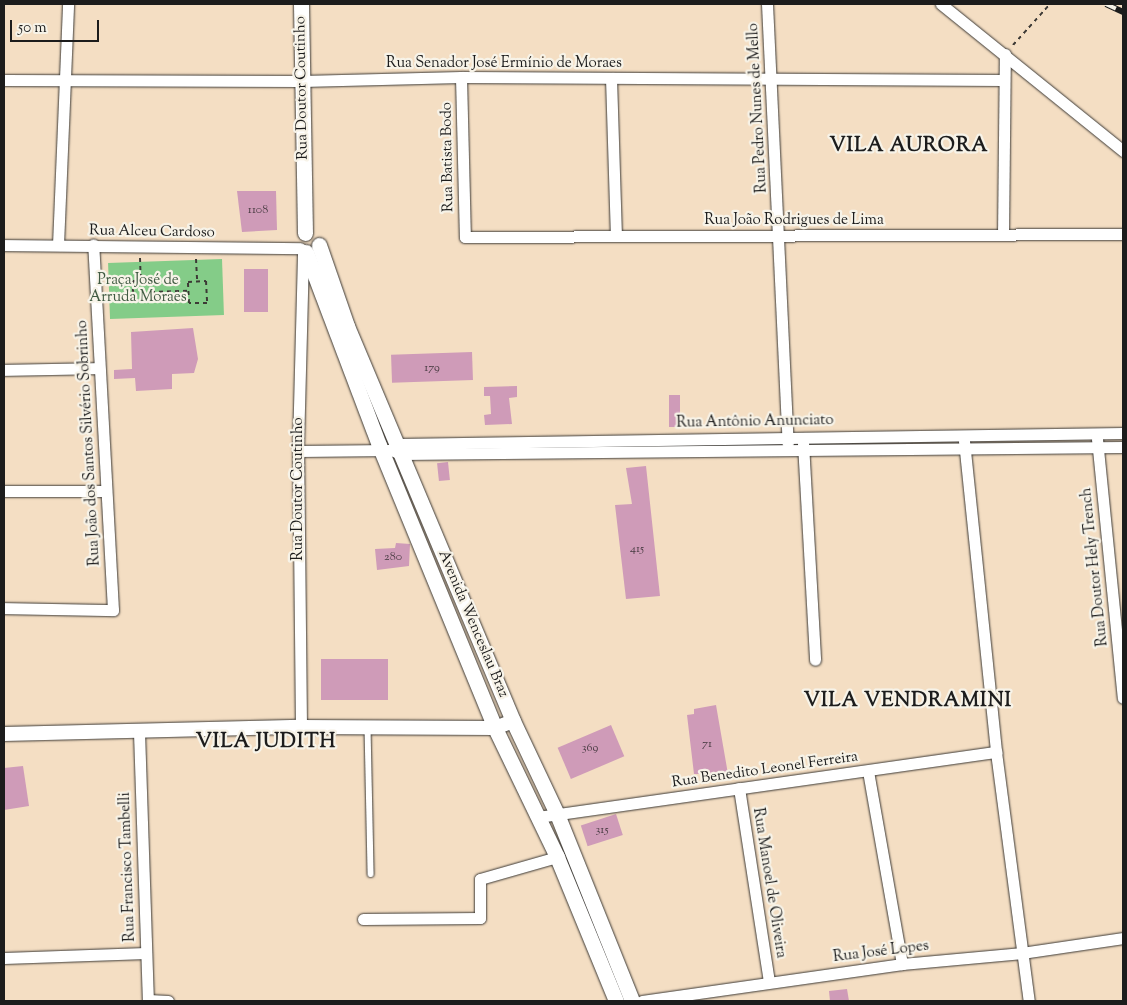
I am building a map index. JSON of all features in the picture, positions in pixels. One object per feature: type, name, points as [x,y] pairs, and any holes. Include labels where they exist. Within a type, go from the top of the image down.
[{"type":"main road","name":"Rua Doutor Coutinho","points":[[300,4],[303,246]]},
{"type":"main road","name":"Avenida Wenceslau Braz","points":[[303,246],[313,252],[319,245],[393,449],[440,595],[495,728],[557,857],[616,1001]]},
{"type":"main road","name":"Avenida Wenceslau Braz","points":[[303,246],[457,588],[513,722],[557,814],[632,1001]]},
{"type":"main road","points":[[440,595],[457,588]]},
{"type":"street","points":[[58,245],[68,4]]},
{"type":"street","name":"Rua Pedro Nunes de Mello","points":[[767,4],[788,450]]},
{"type":"street","points":[[941,4],[1123,151]]},
{"type":"street","points":[[1004,235],[1005,54]]},
{"type":"street","name":"Rua Senador José Ermínio de Moraes","points":[[4,80],[65,78],[302,81],[461,77],[1004,80]]},
{"type":"street","name":"Rua Batista Bodo","points":[[461,77],[465,236]]},
{"type":"street","points":[[611,78],[616,236]]},
{"type":"street","name":"Rua João Rodrigues de Lima","points":[[465,236],[1123,234]]},
{"type":"street","name":"Rua Alceu Cardoso","points":[[4,246],[58,245],[196,248],[303,246]]},
{"type":"street","name":"Rua João dos Santos Silvério Sobrinho","points":[[4,608],[113,610],[92,246]]},
{"type":"street","name":"Rua Doutor Coutinho","points":[[301,727],[299,451],[303,246]]},
{"type":"street","points":[[4,370],[99,368]]},
{"type":"street","name":"Rua Doutor Hely Trench","points":[[1096,433],[1123,698]]},
{"type":"street","name":"Rua Antônio Anunciato","points":[[299,451],[520,447],[631,439],[1123,433]]},
{"type":"street","points":[[963,434],[996,752],[1029,1001]]},
{"type":"street","points":[[1003,434],[1004,448]]},
{"type":"street","points":[[803,436],[815,660]]},
{"type":"street","points":[[631,439],[632,452]]},
{"type":"street","name":"Rua Antônio Anunciato","points":[[520,447],[632,452],[1123,447]]},
{"type":"street","points":[[4,491],[106,491]]},
{"type":"street","points":[[4,734],[301,727],[495,728],[513,722]]},
{"type":"street","name":"Rua Francisco Tambelli","points":[[139,732],[148,1000]]},
{"type":"street","name":"Rua Benedito Leonel Ferreira","points":[[538,817],[996,752]]},
{"type":"street","points":[[868,770],[902,964]]},
{"type":"street","name":"Rua Manoel de Oliveira","points":[[739,788],[769,982]]},
{"type":"street","points":[[363,919],[480,918],[480,879],[557,857]]},
{"type":"street","name":"Rua José Lopes","points":[[642,1001],[902,964],[1022,953],[1123,938]]},
{"type":"street","points":[[4,958],[146,953]]},
{"type":"street","points":[[148,1000],[168,1001]]},
{"type":"lane","points":[[368,727],[371,874]]},
{"type":"path","points":[[1005,54],[1050,4]]},
{"type":"path","points":[[139,247],[141,281]]},
{"type":"path","points":[[196,248],[196,281]]},
{"type":"path","points":[[151,280],[151,300],[133,301],[133,281],[141,281],[151,280]]},
{"type":"path","points":[[196,281],[206,281],[207,303],[189,303],[188,282],[196,281]]},
{"type":"path","points":[[151,292],[188,291]]},
{"type":"path","points":[[95,293],[133,293]]},
{"type":"green space","name":"Praça José de Arruda Moraes","points":[[222,259],[224,315],[110,319],[108,263]]},
{"type":"building","points":[[237,191],[276,191],[277,230],[242,232]]},
{"type":"building","points":[[244,269],[268,269],[268,312],[244,312]]},
{"type":"building","points":[[193,328],[198,359],[194,373],[172,374],[172,389],[136,391],[135,378],[114,379],[114,370],[132,369],[131,332]]},
{"type":"building","points":[[472,352],[473,380],[392,383],[391,355]]},
{"type":"building","points":[[517,386],[517,397],[509,398],[512,424],[485,425],[484,415],[491,414],[490,396],[484,396],[484,387]]},
{"type":"building","points":[[669,395],[680,395],[680,427],[669,427]]},
{"type":"building","points":[[448,462],[450,480],[439,481],[437,463]]},
{"type":"building","points":[[646,466],[660,596],[626,599],[615,505],[632,504],[626,468]]},
{"type":"building","points":[[396,543],[410,544],[409,566],[377,570],[375,549],[395,548]]},
{"type":"building","points":[[321,659],[388,659],[388,700],[321,700]]},
{"type":"building","points":[[716,705],[728,774],[694,774],[687,715],[694,714],[694,709]]},
{"type":"building","points":[[611,725],[624,756],[571,779],[558,748]]},
{"type":"building","points":[[23,766],[29,806],[4,810],[4,768]]},
{"type":"building","points":[[616,814],[623,835],[588,846],[581,825]]},
{"type":"building","points":[[847,989],[849,1001],[830,1001],[829,991]]},
{"type":"railway","points":[[1106,4],[1123,12]]},
{"type":"district","name":"VILA AURORA","points":[[909,146]]},
{"type":"district","name":"VILA VENDRAMINI","points":[[908,701]]},
{"type":"district","name":"VILA JUDITH","points":[[266,742]]}]
